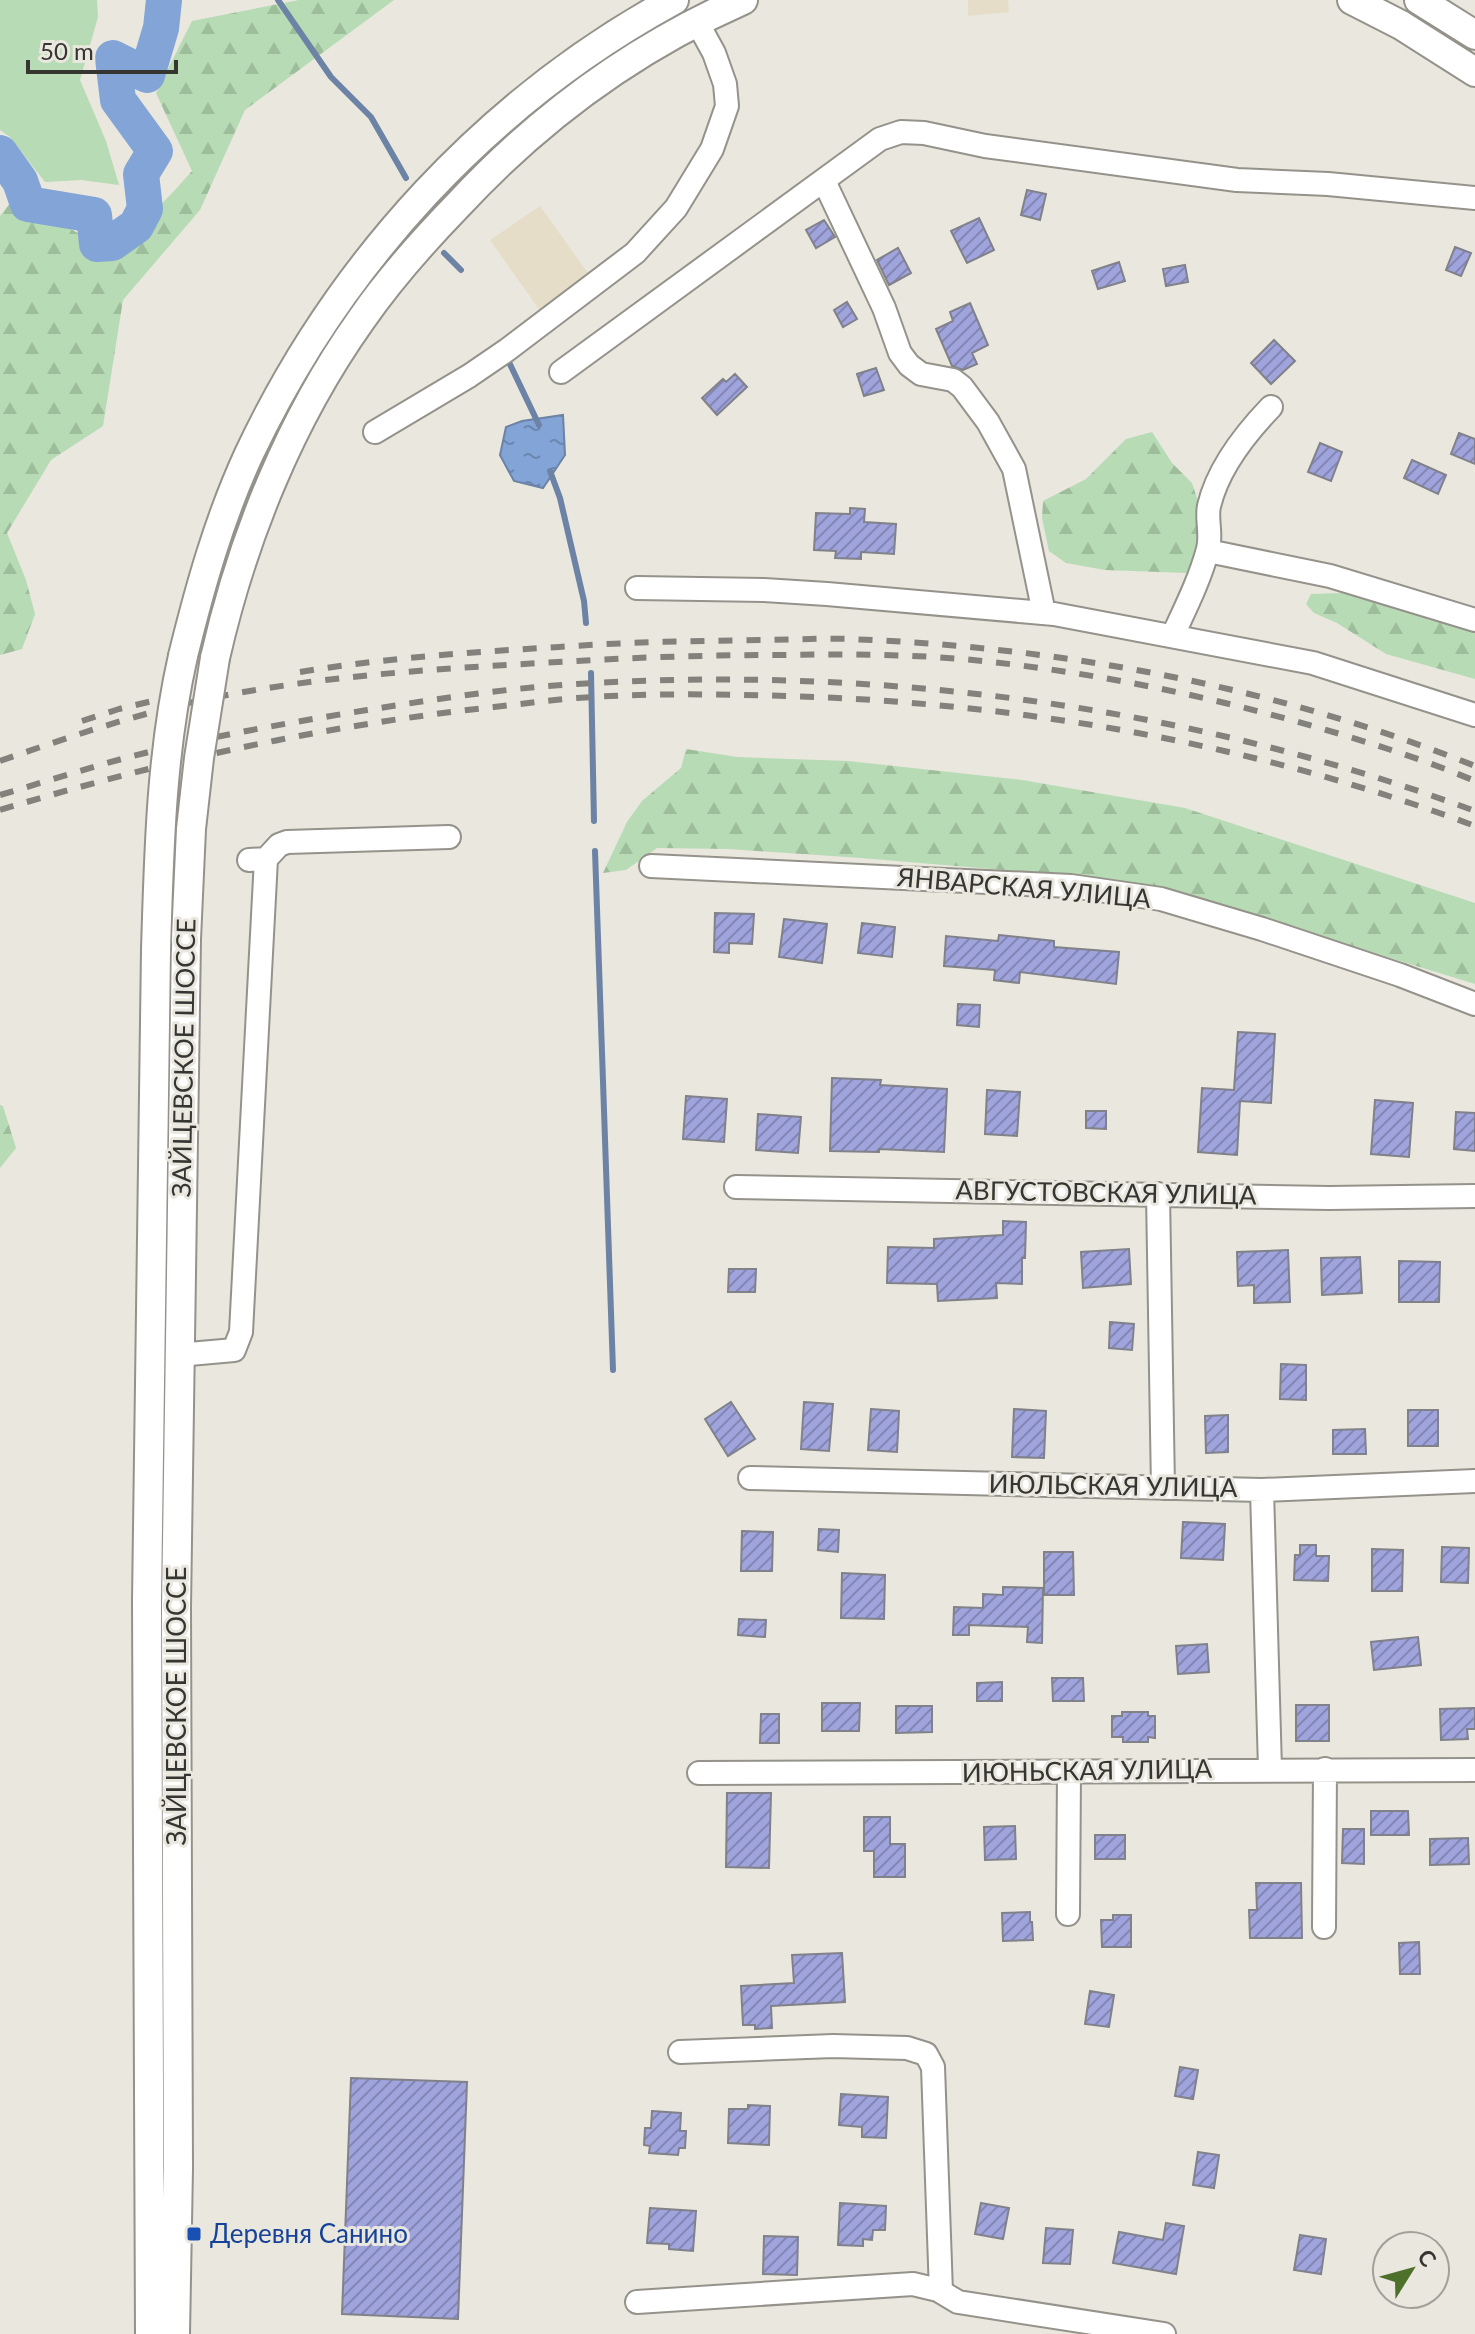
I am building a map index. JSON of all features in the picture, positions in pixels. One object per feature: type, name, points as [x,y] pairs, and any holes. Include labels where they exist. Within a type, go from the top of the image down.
[{"type":"main road","name":"ЗАЙЦЕВСКОЕ ШОССЕ","points":[[150,2334],[147,1601],[156,950],[161,800],[177,684],[196,602],[228,504],[275,402],[318,329],[348,287],[379,246],[482,136],[562,70],[674,0]]},
{"type":"main road","name":"ЗАЙЦЕВСКОЕ ШОССЕ","points":[[175,2334],[178,2168],[178,1355],[186,939],[197,773],[219,638],[253,528],[278,469],[313,397],[342,347],[385,287],[493,167],[528,135],[598,80],[697,22],[743,0]]},
{"type":"main road","points":[[1352,0],[1401,25],[1475,72]]},
{"type":"main road","points":[[1419,0],[1475,35]]},
{"type":"street","points":[[375,432],[507,350],[635,253],[676,208],[712,149],[727,106],[725,84],[714,53],[697,22]]},
{"type":"street","points":[[561,372],[880,139],[901,132],[1237,180],[1328,184],[1475,198]]},
{"type":"street","points":[[824,181],[884,308],[900,353],[921,374],[953,380],[962,387],[988,422],[1014,469],[1044,613]]},
{"type":"street","points":[[1173,635],[1208,551],[1209,507],[1223,470],[1252,427],[1271,407]]},
{"type":"street","points":[[1208,551],[1330,576],[1475,620]]},
{"type":"street","points":[[637,588],[796,592],[1044,613],[1313,663],[1475,715]]},
{"type":"street","points":[[178,1355],[234,1350],[241,1332],[258,860],[287,842],[449,837]]},
{"type":"street","name":"ЯНВАРСКАЯ УЛИЦА","points":[[651,866],[1071,886],[1138,894],[1262,929],[1400,975],[1475,1004]]},
{"type":"street","name":"АВГУСТОВСКАЯ УЛИЦА","points":[[736,1187],[1329,1198],[1475,1196]]},
{"type":"street","points":[[1158,1194],[1163,1488]]},
{"type":"street","name":"ИЮЛЬСКАЯ УЛИЦА","points":[[750,1478],[1262,1490],[1475,1481]]},
{"type":"street","points":[[1262,1490],[1270,1769]]},
{"type":"street","points":[[1324,1927],[1325,1769]]},
{"type":"street","name":"ИЮНЬСКАЯ УЛИЦА","points":[[699,1773],[1475,1770]]},
{"type":"street","points":[[1068,1914],[1069,1772]]},
{"type":"street","points":[[680,2052],[833,2046],[907,2048],[926,2054],[933,2067],[941,2292]]},
{"type":"street","points":[[637,2302],[913,2284],[941,2292],[958,2302],[1164,2334]]},
{"type":"shaded area","points":[[968,0],[1008,0],[1009,12],[968,16]]},
{"type":"shaded area","points":[[540,206],[590,276],[541,312],[490,240]]},
{"type":"green space","points":[[0,0],[97,0],[98,17],[80,80],[106,141],[119,185],[81,180],[45,182],[10,137],[0,130]]},
{"type":"green space","points":[[299,0],[394,0],[245,110],[200,210],[123,300],[103,426],[51,460],[7,533],[26,580],[35,614],[22,649],[0,655],[0,216],[15,197],[97,244],[110,243],[130,232],[154,212],[192,171],[156,93],[192,21]]},
{"type":"green space","points":[[1152,432],[1172,463],[1192,483],[1198,501],[1202,544],[1187,573],[1105,570],[1066,563],[1049,551],[1042,518],[1043,501],[1086,479],[1126,439]]},
{"type":"green space","points":[[1342,593],[1399,606],[1429,620],[1453,624],[1475,633],[1475,679],[1386,654],[1337,623],[1314,613],[1306,604],[1311,594]]},
{"type":"green space","points":[[686,749],[737,757],[848,761],[1022,780],[1185,808],[1475,903],[1475,984],[1215,904],[1112,879],[861,858],[728,849],[657,848],[626,870],[603,873],[627,822],[642,801],[681,768]]},
{"type":"green space","points":[[0,1105],[3,1106],[16,1148],[0,1168]]},
{"type":"water","points":[[563,415],[565,455],[543,488],[514,481],[500,455],[506,427],[522,421]]},
{"type":"building","points":[[1027,190],[1046,194],[1040,220],[1021,215]]},
{"type":"building","points":[[979,218],[994,250],[967,263],[951,231]]},
{"type":"building","points":[[824,220],[835,237],[816,248],[806,230]]},
{"type":"building","points":[[1455,247],[1471,253],[1461,276],[1446,270]]},
{"type":"building","points":[[898,248],[911,273],[889,285],[877,260]]},
{"type":"building","points":[[1119,262],[1125,281],[1098,289],[1092,271]]},
{"type":"building","points":[[1185,265],[1188,282],[1166,286],[1163,269]]},
{"type":"building","points":[[847,302],[857,319],[843,327],[834,310]]},
{"type":"building","points":[[970,303],[988,345],[972,353],[977,364],[963,370],[952,366],[936,329],[953,321],[950,312]]},
{"type":"building","points":[[1274,340],[1295,361],[1271,384],[1251,363]]},
{"type":"building","points":[[876,368],[884,390],[864,396],[857,374]]},
{"type":"building","points":[[735,374],[747,387],[717,415],[702,398],[723,379],[726,382]]},
{"type":"building","points":[[1459,433],[1475,439],[1475,464],[1451,454]]},
{"type":"building","points":[[1320,443],[1342,452],[1331,481],[1308,472]]},
{"type":"building","points":[[1412,460],[1446,475],[1438,494],[1404,478]]},
{"type":"building","points":[[850,508],[865,509],[864,522],[896,524],[894,554],[861,552],[861,559],[835,558],[836,551],[814,550],[816,513],[850,514]]},
{"type":"building","points":[[715,913],[754,914],[752,944],[729,943],[729,953],[714,952]]},
{"type":"building","points":[[784,919],[827,924],[822,963],[779,957]]},
{"type":"building","points":[[862,923],[895,927],[892,957],[858,953]]},
{"type":"building","points":[[999,935],[1054,941],[1054,947],[1119,952],[1116,984],[1020,972],[1019,983],[994,980],[995,970],[944,966],[946,936],[998,941]]},
{"type":"building","points":[[958,1004],[980,1005],[979,1027],[957,1025]]},
{"type":"building","points":[[1238,1032],[1275,1034],[1271,1103],[1240,1101],[1237,1155],[1198,1152],[1202,1088],[1234,1090]]},
{"type":"building","points":[[832,1078],[881,1080],[880,1085],[947,1089],[944,1152],[879,1149],[879,1152],[830,1151]]},
{"type":"building","points":[[987,1090],[1020,1092],[1017,1136],[985,1134]]},
{"type":"building","points":[[686,1096],[727,1099],[724,1142],[683,1139]]},
{"type":"building","points":[[1375,1100],[1413,1103],[1409,1157],[1371,1154]]},
{"type":"building","points":[[1086,1111],[1106,1111],[1106,1129],[1086,1128]]},
{"type":"building","points":[[1456,1112],[1475,1113],[1475,1151],[1454,1149]]},
{"type":"building","points":[[758,1114],[801,1117],[798,1153],[756,1150]]},
{"type":"building","points":[[1003,1221],[1026,1222],[1025,1258],[1022,1258],[1022,1284],[996,1283],[997,1298],[938,1301],[937,1284],[887,1283],[888,1247],[934,1248],[934,1239],[1003,1235]]},
{"type":"building","points":[[1129,1249],[1131,1284],[1083,1288],[1081,1252]]},
{"type":"building","points":[[1288,1250],[1290,1302],[1254,1303],[1254,1285],[1238,1286],[1237,1252]]},
{"type":"building","points":[[1360,1257],[1362,1293],[1322,1295],[1321,1258]]},
{"type":"building","points":[[1399,1261],[1440,1262],[1439,1302],[1399,1302]]},
{"type":"building","points":[[729,1269],[756,1269],[755,1292],[728,1292]]},
{"type":"building","points":[[1110,1322],[1134,1324],[1132,1350],[1109,1348]]},
{"type":"building","points":[[1281,1364],[1306,1365],[1306,1400],[1280,1399]]},
{"type":"building","points":[[731,1402],[755,1439],[728,1456],[705,1419]]},
{"type":"building","points":[[804,1402],[833,1404],[829,1451],[801,1449]]},
{"type":"building","points":[[871,1409],[899,1411],[897,1452],[868,1450]]},
{"type":"building","points":[[1014,1409],[1046,1411],[1044,1458],[1012,1457]]},
{"type":"building","points":[[1408,1410],[1438,1410],[1438,1446],[1408,1446]]},
{"type":"building","points":[[1228,1415],[1228,1452],[1206,1453],[1205,1416]]},
{"type":"building","points":[[1365,1429],[1366,1454],[1333,1454],[1333,1430]]},
{"type":"building","points":[[1183,1522],[1225,1524],[1223,1560],[1181,1558]]},
{"type":"building","points":[[819,1529],[839,1530],[838,1552],[818,1550]]},
{"type":"building","points":[[742,1531],[773,1532],[772,1571],[741,1571]]},
{"type":"building","points":[[1300,1545],[1316,1545],[1316,1556],[1329,1556],[1328,1581],[1294,1580],[1295,1555],[1300,1555]]},
{"type":"building","points":[[1442,1547],[1469,1548],[1468,1583],[1441,1582]]},
{"type":"building","points":[[1372,1549],[1403,1550],[1402,1591],[1372,1591]]},
{"type":"building","points":[[1044,1552],[1073,1552],[1074,1595],[1044,1595]]},
{"type":"building","points":[[842,1573],[885,1575],[884,1619],[841,1618]]},
{"type":"building","points":[[1003,1587],[1043,1588],[1042,1643],[1027,1642],[1028,1627],[969,1625],[969,1635],[953,1635],[954,1607],[983,1608],[983,1594],[1003,1595]]},
{"type":"building","points":[[739,1619],[766,1620],[765,1637],[738,1635]]},
{"type":"building","points":[[1418,1637],[1421,1665],[1374,1670],[1371,1642]]},
{"type":"building","points":[[1207,1644],[1209,1672],[1178,1674],[1176,1646]]},
{"type":"building","points":[[1052,1678],[1083,1678],[1084,1701],[1053,1701]]},
{"type":"building","points":[[1002,1682],[1002,1701],[977,1701],[977,1683]]},
{"type":"building","points":[[822,1703],[860,1703],[859,1731],[822,1731]]},
{"type":"building","points":[[1296,1705],[1329,1705],[1329,1741],[1296,1741]]},
{"type":"building","points":[[896,1706],[932,1706],[932,1732],[896,1733]]},
{"type":"building","points":[[1475,1708],[1475,1729],[1467,1729],[1468,1739],[1441,1740],[1440,1709]]},
{"type":"building","points":[[1122,1712],[1148,1712],[1148,1716],[1155,1716],[1155,1738],[1148,1737],[1148,1742],[1123,1742],[1123,1737],[1112,1737],[1112,1716],[1122,1716]]},
{"type":"building","points":[[761,1714],[779,1714],[779,1743],[760,1743]]},
{"type":"building","points":[[727,1793],[771,1793],[769,1868],[726,1867]]},
{"type":"building","points":[[1371,1811],[1408,1811],[1409,1835],[1371,1835]]},
{"type":"building","points":[[864,1817],[890,1817],[890,1844],[905,1844],[905,1877],[874,1877],[874,1851],[864,1851]]},
{"type":"building","points":[[1015,1826],[1016,1859],[985,1860],[984,1827]]},
{"type":"building","points":[[1343,1829],[1364,1829],[1364,1864],[1342,1863]]},
{"type":"building","points":[[1095,1835],[1125,1835],[1125,1859],[1095,1859]]},
{"type":"building","points":[[1468,1838],[1469,1864],[1430,1865],[1430,1839]]},
{"type":"building","points":[[1256,1883],[1301,1883],[1302,1938],[1250,1938],[1249,1910],[1257,1910]]},
{"type":"building","points":[[1030,1912],[1033,1940],[1003,1941],[1002,1913]]},
{"type":"building","points":[[1113,1915],[1131,1915],[1131,1947],[1102,1947],[1101,1920],[1113,1920]]},
{"type":"building","points":[[1419,1942],[1420,1974],[1400,1974],[1399,1943]]},
{"type":"building","points":[[842,1953],[845,2002],[771,2006],[772,2028],[755,2029],[755,2025],[743,2025],[741,1986],[794,1983],[792,1955]]},
{"type":"building","points":[[1090,1991],[1114,1995],[1109,2027],[1085,2024]]},
{"type":"building","points":[[1180,2067],[1198,2070],[1193,2099],[1175,2096]]},
{"type":"building","points":[[351,2078],[467,2082],[458,2319],[342,2314]]},
{"type":"building","points":[[841,2094],[888,2097],[886,2138],[862,2137],[862,2127],[839,2125]]},
{"type":"building","points":[[748,2105],[770,2106],[769,2145],[728,2143],[729,2109],[748,2109]]},
{"type":"building","points":[[652,2111],[681,2113],[680,2131],[686,2131],[685,2148],[679,2148],[678,2155],[649,2153],[650,2146],[644,2145],[645,2128],[651,2128]]},
{"type":"building","points":[[1198,2152],[1219,2155],[1214,2188],[1193,2185]]},
{"type":"building","points":[[840,2203],[886,2206],[885,2230],[873,2230],[872,2240],[863,2239],[863,2246],[838,2245]]},
{"type":"building","points":[[981,2203],[1009,2208],[1003,2239],[975,2234]]},
{"type":"building","points":[[650,2208],[696,2211],[693,2251],[669,2249],[669,2244],[647,2243]]},
{"type":"building","points":[[1166,2223],[1184,2226],[1176,2274],[1113,2263],[1119,2232],[1163,2240]]},
{"type":"building","points":[[1046,2228],[1073,2230],[1070,2264],[1043,2263]]},
{"type":"building","points":[[1300,2235],[1326,2239],[1321,2274],[1294,2270]]},
{"type":"building","points":[[764,2236],[798,2237],[797,2275],[763,2274]]},
{"type":"waterway","points":[[0,153],[20,181],[28,204],[94,215],[97,244],[112,243],[136,226],[145,209],[141,174],[155,151],[118,100],[113,58],[147,75],[161,28],[164,0]]},
{"type":"waterway","points":[[278,0],[331,77],[371,117],[406,178]]},
{"type":"waterway","points":[[444,253],[461,270]]},
{"type":"waterway","points":[[507,358],[539,425]]},
{"type":"waterway","points":[[550,471],[560,498],[584,601],[586,623]]},
{"type":"waterway","points":[[591,673],[594,821]]},
{"type":"waterway","points":[[595,851],[613,1370]]},
{"type":"railway","points":[[300,672],[429,656],[609,644],[826,639],[929,644],[1088,662],[1246,693],[1400,738],[1475,766]]},
{"type":"railway","points":[[0,761],[176,706],[249,691],[342,678],[628,658],[872,655],[1010,664],[1153,687],[1247,708],[1340,734],[1475,781]]},
{"type":"railway","points":[[0,795],[172,746],[446,698],[577,684],[691,680],[805,681],[919,688],[1033,701],[1146,720],[1257,744],[1367,775],[1475,811]]},
{"type":"railway","points":[[82,721],[190,692]]},
{"type":"railway","points":[[0,810],[183,761],[369,724],[567,699],[709,694],[876,700],[963,708],[1137,733],[1308,772],[1475,826]]},
{"type":"place","name":"Деревня Санино","points":[[194,2234]]}]
